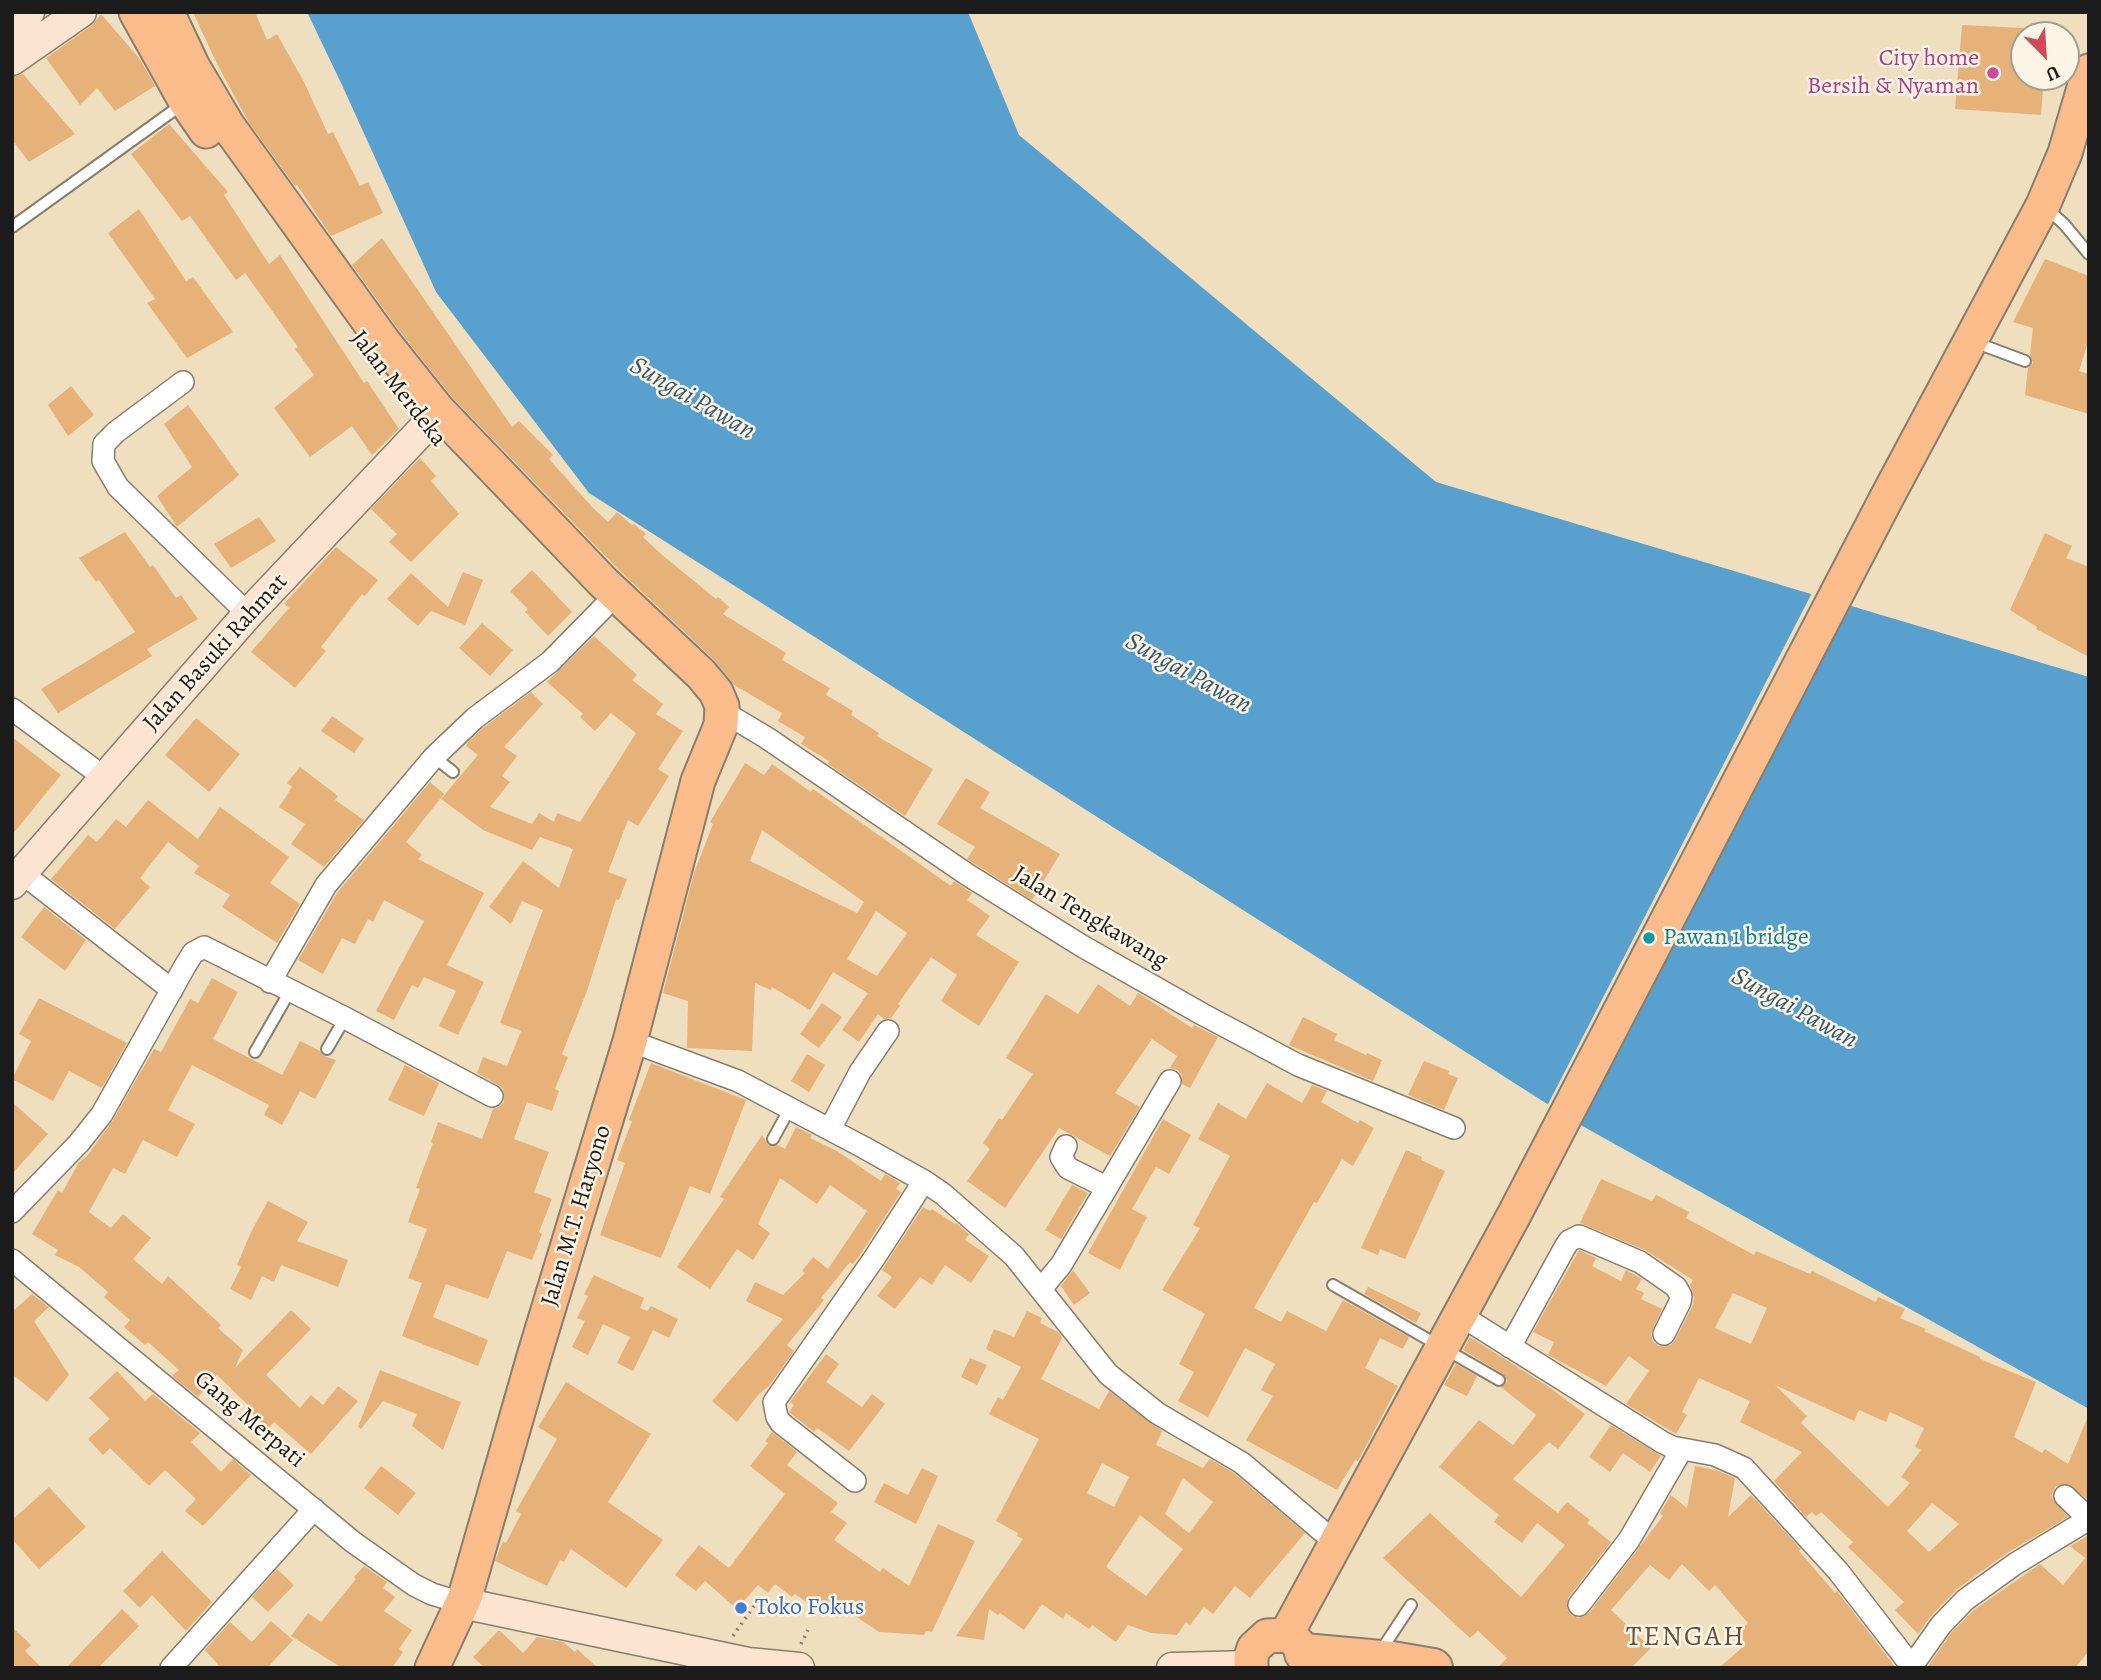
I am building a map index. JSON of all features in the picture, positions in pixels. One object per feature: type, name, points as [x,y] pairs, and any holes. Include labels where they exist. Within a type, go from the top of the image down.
[{"type":"highway","points":[[1298,1652],[1375,1659],[1433,1668]]},
{"type":"main road","name":"Jalan Merdeka","points":[[136,12],[186,102],[298,241],[438,410],[594,573],[706,679],[720,699],[717,720]]},
{"type":"main road","name":"Jalan Merdeka","points":[[167,12],[211,99],[298,241],[425,427],[478,484],[695,694],[703,707],[717,720]]},
{"type":"main road","points":[[1251,1667],[1251,1657],[1259,1641],[1276,1634],[1298,1652],[1336,1543],[1514,1215],[1886,499],[2043,205],[2065,153],[2089,71]]},
{"type":"main road","name":"Jalan M.T. Haryono","points":[[432,1668],[462,1603],[631,1041],[674,866],[717,720]]},
{"type":"street","points":[[12,26],[29,12]]},
{"type":"street","points":[[12,60],[81,12]]},
{"type":"street","points":[[183,382],[116,432],[104,444],[103,461],[113,481],[125,494],[248,614]]},
{"type":"street","name":"Jalan Basuki Rahmat","points":[[17,878],[248,614],[425,427]]},
{"type":"street","points":[[280,986],[326,885],[434,757],[475,718],[550,662],[604,607]]},
{"type":"street","points":[[12,709],[105,778]]},
{"type":"street","name":"Jalan Tengkawang","points":[[717,720],[767,738],[968,875],[1082,946],[1202,1014],[1298,1065],[1454,1128]]},
{"type":"street","points":[[17,878],[172,990]]},
{"type":"street","points":[[12,1212],[79,1143],[102,1114],[193,953],[204,947],[492,1096]]},
{"type":"street","points":[[830,1129],[860,1073],[888,1031]]},
{"type":"street","points":[[631,1041],[738,1081],[924,1181],[1014,1256],[1108,1374],[1157,1413],[1242,1463],[1336,1543]]},
{"type":"street","points":[[1041,1289],[1061,1265],[1170,1082]]},
{"type":"street","points":[[1066,1146],[1061,1157],[1068,1168],[1106,1187]]},
{"type":"street","points":[[855,1481],[781,1423],[774,1409],[774,1402],[875,1257],[924,1181]]},
{"type":"street","points":[[1510,1347],[1565,1247],[1569,1241],[1579,1236],[1640,1262],[1676,1287],[1681,1296],[1680,1302],[1664,1334]]},
{"type":"street","name":"Gang Merpati","points":[[12,1260],[354,1542],[414,1585],[432,1594],[462,1603]]},
{"type":"street","points":[[1460,1315],[1662,1442],[1715,1455],[1744,1468],[1838,1571],[1912,1667],[1941,1625],[1965,1600],[2015,1564],[2089,1519],[2065,1496]]},
{"type":"street","points":[[1579,1605],[1629,1540],[1682,1449]]},
{"type":"street","points":[[171,1668],[314,1509]]},
{"type":"street","points":[[462,1603],[748,1663],[799,1668]]},
{"type":"street","points":[[1172,1668],[1251,1667]]},
{"type":"lane","points":[[12,227],[186,102]]},
{"type":"lane","points":[[2043,205],[2064,224],[2089,254]]},
{"type":"lane","points":[[1972,341],[2025,361]]},
{"type":"lane","points":[[434,757],[453,772]]},
{"type":"lane","points":[[255,1052],[280,986]]},
{"type":"lane","points":[[327,1049],[345,1018]]},
{"type":"lane","points":[[773,1139],[790,1108]]},
{"type":"lane","points":[[1332,1285],[1499,1380]]},
{"type":"lane","points":[[1375,1659],[1411,1605]]},
{"type":"path","points":[[718,1657],[754,1606]]},
{"type":"water","name":"Sungai Pawan","points":[[307,12],[968,12],[1019,135],[1436,482],[2089,677],[2089,1409],[1577,1123],[589,493],[436,292]]},
{"type":"pier","points":[[1813,591],[1842,600],[1571,1124],[1546,1108]]},
{"type":"building","points":[[193,12],[255,12],[267,40],[277,34],[304,82],[328,134],[333,132],[360,186],[368,182],[383,213],[331,236],[297,185],[295,186],[249,123]]},
{"type":"building","points":[[101,14],[139,58],[155,86],[115,111],[97,88],[80,105],[46,58],[91,26]]},
{"type":"building","points":[[1962,25],[2010,27],[2010,91],[2043,91],[2041,115],[1955,109]]},
{"type":"building","points":[[23,74],[75,134],[29,162],[12,140],[12,77]]},
{"type":"building","points":[[169,124],[228,192],[224,195],[269,264],[280,255],[364,383],[367,381],[399,429],[372,455],[352,426],[310,457],[274,408],[314,375],[295,349],[298,347],[245,273],[236,280],[190,216],[182,221],[131,154]]},
{"type":"building","points":[[139,209],[186,281],[193,277],[233,332],[187,358],[147,303],[155,299],[108,233]]},
{"type":"building","points":[[382,238],[512,427],[519,421],[553,455],[549,459],[593,508],[608,522],[617,512],[634,524],[646,534],[643,537],[661,554],[729,607],[723,614],[786,653],[782,660],[830,688],[826,695],[853,711],[851,715],[879,733],[877,736],[933,769],[905,816],[801,744],[805,737],[778,721],[782,713],[734,685],[714,660],[617,568],[452,397],[352,265]]},
{"type":"building","points":[[2045,259],[2089,276],[2089,339],[2079,371],[2089,374],[2089,414],[2025,395],[2028,368],[2033,363],[2030,355],[2033,328],[2013,322]]},
{"type":"building","points":[[71,386],[94,415],[68,436],[48,405]]},
{"type":"building","points":[[188,405],[239,475],[177,527],[157,496],[192,467],[164,424]]},
{"type":"building","points":[[420,458],[436,476],[431,481],[459,514],[411,562],[389,542],[397,534],[371,509]]},
{"type":"building","points":[[259,517],[276,541],[231,568],[214,544]]},
{"type":"building","points":[[125,532],[176,598],[181,595],[198,619],[147,649],[152,656],[58,713],[41,689],[135,632],[99,580],[96,582],[79,558]]},
{"type":"building","points":[[2045,533],[2072,546],[2066,558],[2089,567],[2089,657],[2036,629],[2037,627],[2010,610]]},
{"type":"building","points":[[336,547],[378,580],[365,596],[362,594],[321,647],[326,651],[295,688],[251,652],[289,608],[284,604]]},
{"type":"building","points":[[532,570],[572,612],[548,636],[525,612],[528,609],[510,591]]},
{"type":"building","points":[[463,572],[483,580],[465,625],[431,611],[418,626],[387,599],[411,573],[448,607]]},
{"type":"building","points":[[482,623],[513,650],[490,676],[459,648]]},
{"type":"building","points":[[594,636],[637,675],[632,680],[663,704],[656,714],[683,731],[658,769],[669,776],[638,826],[628,820],[608,872],[627,879],[619,900],[616,899],[587,991],[562,1054],[568,1057],[555,1089],[559,1091],[552,1111],[527,1102],[514,1139],[549,1152],[534,1192],[552,1199],[532,1260],[507,1251],[488,1299],[446,1284],[433,1317],[488,1340],[478,1366],[402,1336],[422,1283],[408,1278],[427,1229],[408,1222],[420,1189],[416,1188],[438,1122],[482,1139],[493,1109],[504,1102],[503,1088],[477,1073],[483,1057],[507,1066],[521,1031],[500,1023],[543,910],[522,901],[511,924],[489,907],[523,861],[559,888],[573,849],[540,837],[532,850],[483,830],[441,799],[478,755],[466,746],[468,742],[531,692],[543,704],[504,747],[517,756],[502,776],[510,782],[490,807],[532,824],[539,813],[554,822],[557,813],[580,822],[636,733],[611,713],[595,731],[580,717],[583,714],[547,682]]},
{"type":"building","points":[[332,716],[364,739],[354,753],[321,731]]},
{"type":"building","points":[[196,718],[240,754],[209,792],[165,755]]},
{"type":"building","points":[[12,737],[61,775],[12,835]]},
{"type":"building","points":[[745,763],[764,775],[772,764],[811,792],[813,789],[951,886],[954,881],[972,893],[967,900],[990,916],[976,935],[1019,962],[979,1026],[941,1001],[957,975],[931,957],[891,1018],[884,1019],[878,1014],[859,1042],[842,1030],[868,993],[833,972],[810,1010],[772,987],[771,990],[755,983],[752,1051],[687,1048],[688,1001],[663,993],[694,873],[713,824],[710,822]],"holes":[[[762,830],[864,902],[857,913],[750,861]],[[876,911],[907,933],[877,976],[847,959]]]},
{"type":"building","points":[[300,767],[338,796],[335,800],[364,820],[324,867],[291,844],[305,824],[279,807],[292,787],[287,783]]},
{"type":"building","points":[[966,778],[990,792],[980,808],[1060,854],[1032,900],[967,859],[975,847],[937,824]]},
{"type":"building","points":[[430,782],[444,794],[406,842],[422,855],[418,859],[484,893],[447,965],[484,982],[458,1035],[439,1026],[456,991],[424,977],[418,988],[412,985],[394,1020],[376,1011],[424,921],[384,900],[373,922],[368,919],[355,944],[342,938],[323,974],[298,960],[337,893]]},
{"type":"building","points":[[148,800],[198,839],[220,807],[289,857],[270,883],[300,904],[277,943],[222,907],[230,895],[194,873],[199,866],[168,842],[140,878],[150,887],[115,929],[51,879],[88,835],[97,842],[116,819],[126,827]]},
{"type":"building","points":[[44,907],[86,940],[65,971],[21,937]]},
{"type":"building","points":[[212,978],[238,992],[213,1039],[282,1075],[300,1041],[336,1060],[315,1099],[300,1091],[282,1125],[264,1115],[269,1105],[192,1065],[168,1110],[195,1124],[177,1157],[143,1140],[125,1174],[113,1168],[89,1212],[111,1228],[123,1214],[151,1238],[133,1259],[162,1284],[168,1276],[221,1325],[218,1328],[243,1350],[235,1368],[291,1310],[311,1329],[266,1375],[300,1408],[311,1395],[323,1405],[338,1386],[358,1401],[311,1454],[274,1422],[267,1429],[248,1409],[250,1407],[217,1375],[198,1397],[172,1376],[179,1370],[148,1342],[145,1345],[124,1327],[130,1320],[104,1297],[108,1292],[79,1267],[55,1255],[58,1250],[32,1234],[58,1190],[62,1193],[79,1162],[88,1155],[113,1120],[154,1049],[161,1052],[190,999],[198,1003]]},
{"type":"building","points":[[1098,984],[1130,1006],[1138,993],[1192,1028],[1194,1025],[1218,1037],[1190,1088],[1182,1084],[1182,1075],[1177,1070],[1170,1068],[1177,1056],[1152,1039],[1115,1093],[1140,1107],[1110,1156],[1059,1128],[1005,1208],[967,1181],[990,1149],[983,1143],[1033,1074],[1006,1058],[1046,994],[1078,1014]]},
{"type":"building","points":[[39,998],[127,1043],[102,1088],[69,1071],[53,1101],[12,1079],[31,1041],[19,1034]]},
{"type":"building","points":[[822,1003],[842,1017],[819,1048],[800,1034]]},
{"type":"building","points":[[1303,1017],[1337,1034],[1334,1040],[1382,1060],[1373,1081],[1289,1045]]},
{"type":"building","points":[[807,1054],[825,1065],[809,1092],[791,1081]]},
{"type":"building","points":[[1424,1061],[1449,1071],[1448,1074],[1458,1078],[1444,1110],[1408,1095]]},
{"type":"building","points":[[651,1063],[746,1100],[710,1194],[690,1186],[661,1258],[600,1235],[625,1163],[617,1160]]},
{"type":"building","points":[[405,1065],[439,1083],[424,1116],[388,1100]]},
{"type":"building","points":[[1267,1083],[1302,1103],[1312,1085],[1327,1091],[1321,1102],[1358,1123],[1360,1120],[1374,1128],[1353,1166],[1342,1159],[1317,1203],[1314,1202],[1254,1308],[1281,1322],[1287,1311],[1326,1331],[1343,1300],[1409,1337],[1403,1349],[1380,1338],[1365,1368],[1398,1386],[1358,1461],[1355,1460],[1337,1490],[1246,1440],[1273,1396],[1261,1390],[1275,1364],[1245,1348],[1208,1417],[1178,1401],[1194,1372],[1179,1364],[1205,1314],[1162,1290],[1200,1228],[1193,1225],[1230,1156],[1198,1139],[1218,1103],[1246,1119]]},
{"type":"building","points":[[12,1102],[48,1134],[12,1174]]},
{"type":"building","points":[[1163,1119],[1191,1135],[1169,1174],[1156,1167],[1132,1209],[1147,1217],[1120,1270],[1088,1253]]},
{"type":"building","points":[[796,1127],[881,1181],[885,1174],[900,1183],[896,1189],[901,1192],[860,1255],[853,1264],[850,1262],[821,1298],[824,1300],[787,1345],[794,1351],[769,1386],[759,1394],[737,1422],[712,1401],[783,1319],[746,1301],[755,1282],[783,1295],[805,1273],[802,1271],[813,1257],[828,1269],[867,1211],[830,1185],[817,1204],[780,1178],[758,1224],[770,1233],[753,1260],[737,1249],[710,1289],[677,1267],[724,1199],[720,1197],[762,1135],[769,1145],[778,1145],[785,1149]]},
{"type":"building","points":[[1406,1150],[1445,1171],[1405,1259],[1380,1249],[1378,1255],[1361,1248]]},
{"type":"building","points":[[1601,1179],[1652,1201],[1656,1195],[1689,1212],[1686,1218],[1754,1255],[1756,1251],[1810,1274],[1812,1271],[1876,1302],[1878,1297],[1905,1309],[1900,1318],[1980,1359],[2036,1382],[2014,1437],[2042,1453],[2045,1449],[2068,1464],[2089,1414],[2089,1501],[2069,1484],[2056,1486],[2052,1494],[2053,1500],[2068,1517],[2007,1553],[1957,1589],[1918,1634],[1895,1610],[1904,1602],[1848,1547],[1853,1542],[1821,1512],[1816,1516],[1812,1512],[1806,1517],[1774,1481],[1802,1452],[1740,1422],[1750,1401],[1699,1378],[1682,1412],[1687,1415],[1676,1434],[1626,1404],[1649,1371],[1629,1356],[1606,1386],[1548,1355],[1554,1342],[1533,1332],[1579,1250],[1596,1258],[1592,1266],[1621,1281],[1626,1270],[1642,1279],[1636,1289],[1644,1293],[1641,1299],[1662,1309],[1651,1334],[1653,1342],[1659,1346],[1671,1345],[1693,1305],[1694,1297],[1690,1285],[1693,1280],[1645,1250],[1580,1223]],"holes":[[[1733,1293],[1767,1308],[1751,1344],[1715,1328]],[[1775,1385],[1854,1421],[1859,1410],[1886,1422],[1890,1412],[1924,1428],[1915,1447],[1921,1450],[1901,1477],[1910,1483],[1888,1507],[1801,1423],[1807,1416]],[[1932,1503],[1959,1524],[1929,1552],[1907,1531]]]},
{"type":"building","points":[[1072,1185],[1088,1193],[1061,1239],[1045,1230]]},
{"type":"building","points":[[268,1201],[308,1222],[297,1241],[348,1260],[338,1287],[281,1265],[274,1282],[262,1276],[251,1300],[230,1289],[241,1267],[237,1265],[251,1232]]},
{"type":"building","points":[[923,1207],[930,1211],[932,1209],[956,1223],[969,1234],[965,1240],[989,1256],[971,1283],[945,1265],[932,1285],[920,1277],[895,1309],[877,1296],[892,1277],[882,1270]]},
{"type":"building","points":[[1073,1270],[1090,1293],[1074,1305],[1061,1286]]},
{"type":"building","points":[[594,1275],[644,1298],[640,1308],[647,1311],[651,1306],[678,1319],[669,1338],[653,1330],[633,1371],[617,1363],[630,1337],[603,1324],[588,1355],[572,1347],[585,1321],[577,1318],[588,1296],[584,1294]]},
{"type":"building","points":[[1368,1287],[1421,1313],[1416,1323],[1364,1294]]},
{"type":"building","points":[[32,1294],[49,1307],[34,1321],[69,1375],[47,1402],[12,1374],[12,1312]]},
{"type":"building","points":[[1027,1311],[1042,1318],[1040,1323],[1058,1332],[1062,1338],[1041,1379],[1099,1409],[1109,1391],[1162,1431],[1156,1445],[1203,1468],[1210,1459],[1234,1473],[1305,1533],[1250,1598],[1235,1586],[1213,1614],[1204,1607],[1190,1625],[1186,1622],[1177,1635],[1151,1633],[1128,1625],[1116,1642],[1092,1625],[1089,1629],[1066,1613],[1063,1619],[1042,1604],[1024,1630],[1000,1613],[998,1615],[989,1609],[984,1640],[956,1636],[1023,1539],[1017,1536],[1018,1533],[996,1521],[1039,1439],[989,1414],[998,1397],[1003,1400],[1021,1367],[986,1349],[994,1329],[1014,1337]],"holes":[[[1102,1463],[1129,1477],[1114,1507],[1087,1493]],[[1183,1478],[1213,1502],[1189,1533],[1165,1514]],[[1140,1515],[1183,1549],[1146,1596],[1106,1567]]]},
{"type":"building","points":[[1470,1337],[1549,1387],[1585,1414],[1558,1449],[1549,1442],[1513,1479],[1558,1513],[1567,1502],[1590,1520],[1587,1523],[1611,1542],[1568,1598],[1567,1609],[1571,1615],[1578,1618],[1589,1613],[1663,1516],[1660,1513],[1671,1495],[1687,1508],[1695,1466],[1716,1470],[1735,1478],[1728,1517],[1751,1495],[1801,1549],[1799,1551],[1835,1593],[1837,1591],[1896,1668],[1719,1668],[1746,1644],[1737,1633],[1748,1623],[1715,1585],[1709,1591],[1682,1564],[1669,1580],[1650,1565],[1611,1610],[1651,1648],[1631,1668],[1497,1668],[1507,1658],[1478,1631],[1470,1638],[1383,1558],[1430,1513],[1521,1597],[1565,1545],[1537,1523],[1522,1543],[1494,1522],[1499,1515],[1439,1467],[1479,1420],[1513,1445],[1536,1415],[1501,1387],[1507,1381],[1503,1374],[1463,1350]]},
{"type":"building","points":[[826,1354],[839,1364],[826,1382],[862,1407],[872,1394],[885,1404],[849,1451],[817,1428],[814,1432],[789,1412],[794,1405],[790,1402]]},
{"type":"building","points":[[970,1358],[987,1365],[977,1385],[961,1377]]},
{"type":"building","points":[[1456,1364],[1477,1376],[1467,1396],[1444,1385]]},
{"type":"building","points":[[380,1370],[461,1402],[443,1450],[412,1426],[417,1414],[383,1401],[361,1429],[358,1427]]},
{"type":"building","points":[[117,1371],[145,1401],[153,1394],[200,1433],[191,1442],[221,1472],[233,1459],[251,1475],[203,1526],[185,1511],[196,1499],[165,1470],[149,1486],[110,1448],[103,1455],[88,1439],[110,1419],[89,1398]]},
{"type":"building","points":[[566,1382],[651,1434],[608,1502],[663,1540],[626,1588],[571,1549],[564,1562],[560,1560],[547,1586],[495,1561],[503,1541],[506,1543],[521,1514],[516,1511],[557,1439],[538,1427]]},
{"type":"building","points":[[1611,1425],[1661,1456],[1650,1472],[1623,1453],[1610,1472],[1589,1457]]},
{"type":"building","points":[[772,1432],[797,1452],[787,1465],[838,1503],[831,1512],[847,1523],[834,1540],[880,1572],[883,1568],[909,1586],[938,1524],[975,1541],[932,1632],[926,1631],[924,1635],[879,1632],[848,1611],[845,1615],[823,1600],[816,1609],[795,1594],[792,1597],[775,1584],[768,1593],[758,1585],[737,1609],[705,1581],[696,1591],[675,1575],[699,1545],[729,1568],[785,1494],[750,1466],[768,1443],[765,1441]]},
{"type":"building","points":[[381,1466],[416,1493],[398,1515],[364,1488]]},
{"type":"building","points":[[922,1468],[938,1476],[916,1524],[874,1502],[884,1483],[908,1495]]},
{"type":"building","points":[[49,1487],[86,1527],[39,1569],[12,1539],[12,1520]]},
{"type":"building","points":[[2089,1535],[2089,1651],[2075,1668],[1927,1668],[1951,1633],[1974,1610],[2040,1564],[2063,1585],[2085,1558],[2070,1546]]},
{"type":"building","points":[[162,1551],[212,1602],[186,1631],[152,1595],[140,1608],[123,1591]]},
{"type":"building","points":[[364,1566],[387,1582],[383,1588],[395,1597],[384,1611],[412,1630],[399,1649],[403,1652],[392,1668],[342,1668],[291,1636],[308,1613],[321,1622]]},
{"type":"building","points":[[277,1569],[294,1585],[268,1612],[252,1597]]},
{"type":"building","points":[[122,1609],[139,1626],[98,1668],[66,1668]]},
{"type":"building","points":[[271,1621],[293,1640],[267,1668],[221,1668],[205,1650],[230,1622],[252,1642]]},
{"type":"building","points":[[12,1627],[31,1645],[25,1651],[42,1668],[12,1668]]},
{"type":"building","points":[[499,1630],[523,1653],[537,1637],[563,1642],[575,1652],[577,1649],[598,1668],[485,1668],[473,1657]]},
{"type":"place","name":"City home Bersih & Nyaman","points":[[1993,73]]},
{"type":"place","name":"Pawan 1 bridge","points":[[1649,938]]},
{"type":"place","name":"Toko Fokus","points":[[741,1608]]},
{"type":"district","name":"TENGAH","points":[[1686,1638]]}]
